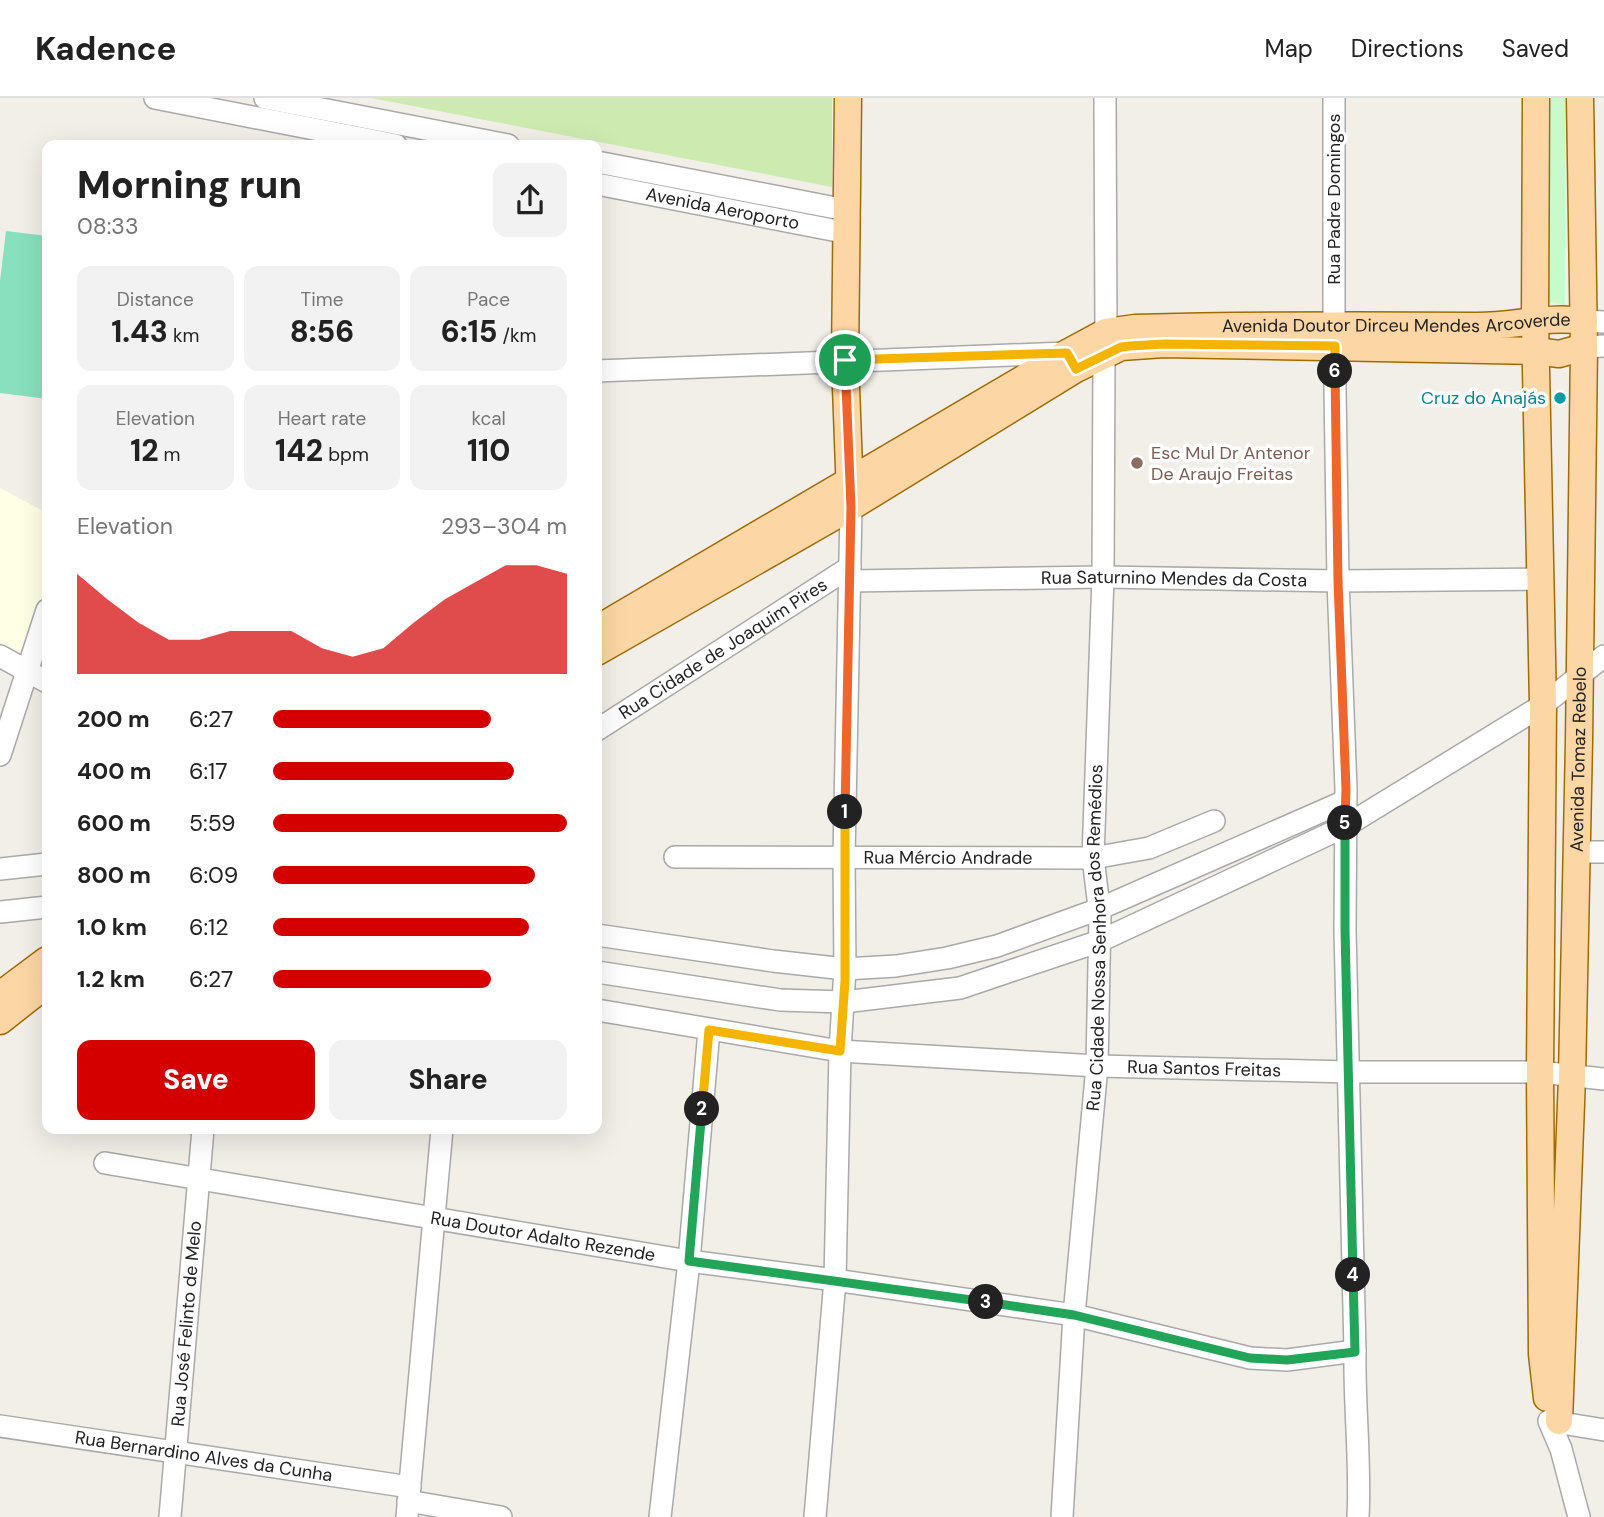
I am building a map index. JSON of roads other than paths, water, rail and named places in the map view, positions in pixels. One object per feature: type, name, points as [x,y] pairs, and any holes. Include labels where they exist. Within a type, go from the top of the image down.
[{"type":"main road","points":[[848,98],[845,360],[850,495]]},
{"type":"main road","name":"Avenida Tomaz Rebelo","points":[[1536,98],[1535,321],[1543,705],[1540,1072],[1542,1354],[1554,1421]]},
{"type":"main road","name":"Avenida Tomaz Rebelo","points":[[1554,1421],[1572,1077],[1579,676],[1594,334],[1580,98]]},
{"type":"main road","name":"Avenida Doutor Dirceu Mendes Arcoverde","points":[[850,495],[1072,361],[1105,344],[1121,347],[1163,335],[1334,335],[1498,326],[1550,318],[1594,334]]},
{"type":"main road","name":"Avenida Doutor Dirceu Mendes Arcoverde","points":[[1334,335],[1559,354],[1594,334]]},
{"type":"main road","points":[[602,626],[850,495]]},
{"type":"main road","points":[[602,649],[850,495]]},
{"type":"main road","points":[[0,995],[42,964]]},
{"type":"main road","points":[[0,1021],[42,988]]},
{"type":"street","points":[[155,98],[470,140]]},
{"type":"street","points":[[265,98],[316,120],[380,140]]},
{"type":"street","name":"Rua Cidade Nossa Senhora dos Remédios","points":[[1062,1517],[1074,1315],[1097,1066],[1100,909],[1093,858],[1103,577],[1105,98]]},
{"type":"street","name":"Rua Padre Domingos","points":[[1334,98],[1338,581],[1345,801],[1358,1517]]},
{"type":"street","name":"Avenida Aeroporto","points":[[602,163],[847,221]]},
{"type":"street","name":"Avenida Aeroporto","points":[[602,185],[847,221]]},
{"type":"street","points":[[602,371],[845,360],[1072,361]]},
{"type":"street","points":[[815,1517],[835,1280],[840,1051],[845,969],[844,858],[850,495]]},
{"type":"street","name":"Rua Saturnino Mendes da Costa","points":[[850,574],[1338,581],[1541,579]]},
{"type":"street","name":"Rua Cidade de Joaquim Pires","points":[[602,727],[850,574]]},
{"type":"street","points":[[1,751],[42,625]]},
{"type":"street","points":[[0,656],[42,678]]},
{"type":"street","points":[[602,973],[780,1000],[844,1002],[961,989],[1100,942],[1344,827],[1543,705],[1604,656]]},
{"type":"street","points":[[602,936],[845,969],[963,955],[997,946],[1100,909],[1345,801]]},
{"type":"street","name":"Rua Mércio Andrade","points":[[675,857],[1093,858],[1149,848],[1214,821]]},
{"type":"street","points":[[1577,852],[1604,852]]},
{"type":"street","points":[[0,869],[42,865]]},
{"type":"street","points":[[0,912],[42,908]]},
{"type":"street","name":"Rua Santos Freitas","points":[[602,1011],[840,1051],[1097,1066],[1349,1072],[1540,1072],[1604,1079]]},
{"type":"street","points":[[660,1517],[689,1261],[709,1030]]},
{"type":"street","name":"Rua José Felinto de Melo","points":[[170,1517],[203,1134]]},
{"type":"street","points":[[408,1502],[441,1134]]},
{"type":"street","name":"Rua Doutor Adalto Rezende","points":[[105,1163],[689,1261],[1074,1315],[1250,1358],[1287,1360],[1355,1352]]},
{"type":"street","points":[[1579,1517],[1554,1421],[1604,1430]]},
{"type":"street","name":"Rua Bernardino Alves da Cunha","points":[[0,1426],[174,1450],[408,1502],[501,1517]]},
{"type":"place","name":"Cruz do Anajás","points":[[1560,398]]},
{"type":"place","name":"Esc Mul Dr Antenor De Araujo Freitas","points":[[1137,463]]}]
